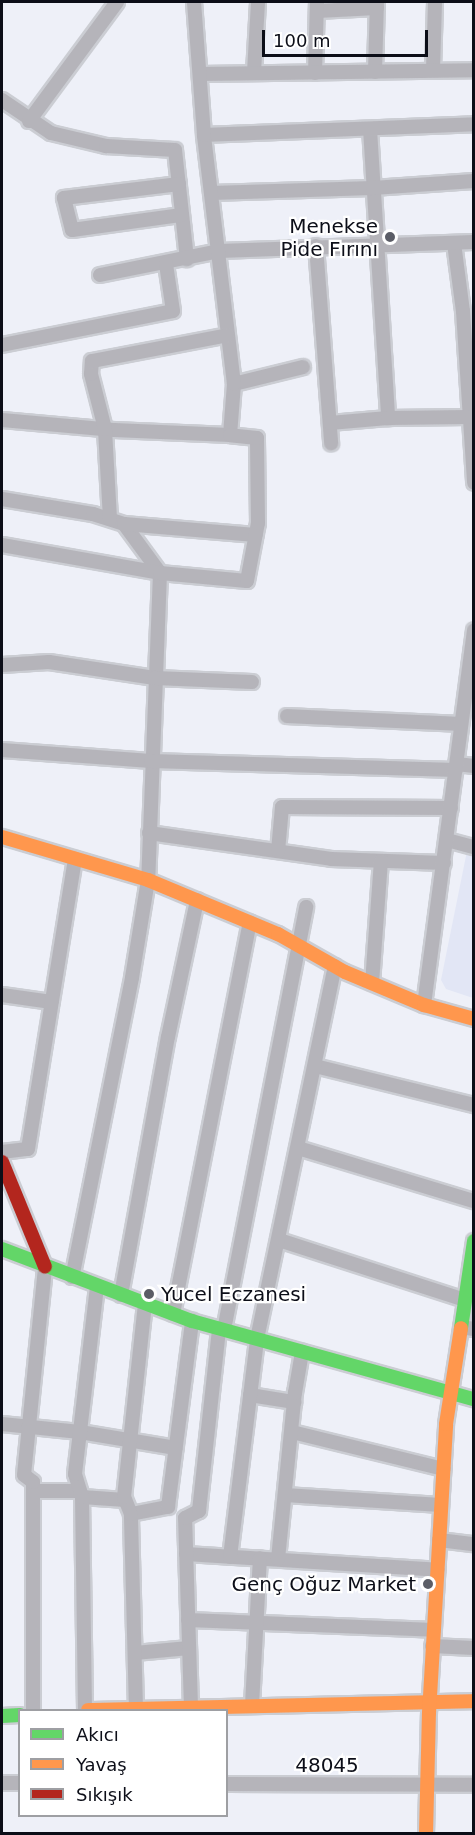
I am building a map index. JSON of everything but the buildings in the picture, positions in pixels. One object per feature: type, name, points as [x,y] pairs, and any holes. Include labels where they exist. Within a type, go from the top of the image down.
[{"type":"main road","points":[[2,837],[148,880],[250,922],[372,983],[424,1005],[474,1019]]},
{"type":"main road","points":[[2,1162],[45,1267]]},
{"type":"main road","points":[[426,1833],[429,1706],[446,1424],[467,1328],[465,1300],[474,1241]]},
{"type":"main road","points":[[2,1250],[192,1321],[474,1399]]},
{"type":"main road","points":[[228,1717],[429,1706],[474,1701]]},
{"type":"main road","points":[[136,1709],[252,1705],[429,1706],[474,1712]]},
{"type":"main road","points":[[2,1716],[18,1715]]},
{"type":"street","points":[[29,121],[117,2]]},
{"type":"street","points":[[194,2],[204,135],[234,384],[230,435]]},
{"type":"street","points":[[254,72],[258,2]]},
{"type":"street","points":[[433,70],[435,2]]},
{"type":"street","points":[[315,73],[317,6],[377,5],[375,72]]},
{"type":"street","points":[[200,74],[474,69]]},
{"type":"street","points":[[2,100],[29,121],[51,133],[78,141],[175,150],[187,259]]},
{"type":"street","points":[[204,135],[474,124]]},
{"type":"street","points":[[370,129],[388,418]]},
{"type":"street","points":[[211,193],[373,188],[474,181]]},
{"type":"street","points":[[179,184],[64,198],[72,230],[182,215]]},
{"type":"street","points":[[100,276],[166,264],[219,251],[474,242]]},
{"type":"street","points":[[454,243],[468,310],[468,417],[474,483]]},
{"type":"street","points":[[316,246],[331,443]]},
{"type":"street","points":[[2,345],[173,311],[166,264]]},
{"type":"street","points":[[110,519],[105,429],[91,374],[92,361],[228,334]]},
{"type":"street","points":[[234,384],[303,367]]},
{"type":"street","points":[[330,423],[388,418],[468,417]]},
{"type":"street","points":[[2,420],[257,438],[258,523],[247,581],[160,573],[2,546]]},
{"type":"street","points":[[2,499],[93,514],[124,524],[255,535]]},
{"type":"street","points":[[72,1277],[132,978],[148,880],[154,678],[160,573],[124,524]]},
{"type":"street","points":[[424,1005],[474,630]]},
{"type":"street","points":[[2,665],[49,662],[154,678],[252,682]]},
{"type":"street","points":[[286,716],[460,724]]},
{"type":"street","points":[[2,750],[151,761],[474,766]]},
{"type":"street","points":[[278,851],[282,807],[451,807]]},
{"type":"street","points":[[149,833],[331,859],[444,863]]},
{"type":"street","points":[[447,840],[474,847]]},
{"type":"street","points":[[2,1152],[28,1149],[75,859]]},
{"type":"street","points":[[372,983],[381,861]]},
{"type":"street","points":[[121,1295],[168,1037],[197,900]]},
{"type":"street","points":[[191,1707],[185,1518],[199,1512],[221,1329],[306,908]]},
{"type":"street","points":[[173,1314],[250,922]]},
{"type":"street","points":[[230,1557],[257,1339],[335,966]]},
{"type":"street","points":[[2,995],[52,1002]]},
{"type":"street","points":[[315,1066],[474,1105]]},
{"type":"street","points":[[298,1148],[474,1202]]},
{"type":"street","points":[[279,1240],[465,1300]]},
{"type":"street","points":[[33,1709],[33,1482],[24,1474],[45,1267]]},
{"type":"street","points":[[87,1709],[81,1494],[75,1474],[97,1286]]},
{"type":"street","points":[[136,1709],[132,1514],[125,1500],[145,1304]]},
{"type":"street","points":[[132,1514],[168,1507],[192,1321]]},
{"type":"street","points":[[278,1559],[294,1402],[302,1352]]},
{"type":"street","points":[[250,1395],[294,1402]]},
{"type":"street","points":[[2,1424],[80,1432],[176,1448]]},
{"type":"street","points":[[292,1432],[444,1469]]},
{"type":"street","points":[[33,1491],[125,1500]]},
{"type":"street","points":[[285,1495],[441,1505]]},
{"type":"street","points":[[439,1539],[474,1544]]},
{"type":"street","points":[[186,1554],[437,1570]]},
{"type":"street","points":[[252,1705],[260,1558]]},
{"type":"street","points":[[188,1620],[434,1630]]},
{"type":"street","points":[[432,1646],[474,1648]]},
{"type":"street","points":[[135,1653],[189,1648]]},
{"type":"street","points":[[2,1783],[18,1783]]},
{"type":"street","name":"48045","points":[[228,1784],[474,1785]]},
{"type":"shaded area","points":[[468,846],[474,848],[473,998],[446,989],[441,980]]},
{"type":"traffic: fast","points":[[461,1328],[474,1241]]},
{"type":"traffic: fast","points":[[2,1249],[192,1321],[474,1399]]},
{"type":"traffic: fast","points":[[2,1716],[18,1715]]},
{"type":"traffic: slow","points":[[2,837],[148,880],[278,934],[345,972],[424,1005],[474,1019]]},
{"type":"traffic: slow","points":[[426,1834],[429,1713],[446,1424],[461,1328]]},
{"type":"traffic: slow","points":[[131,1709],[474,1701]]},
{"type":"traffic: jam","points":[[2,1162],[45,1267]]},
{"type":"place","name":"Menekse Pide Fırını","points":[[390,237]]},
{"type":"place","name":"Yucel Eczanesi","points":[[149,1294]]},
{"type":"place","name":"Genç Oğuz Market","points":[[428,1584]]}]
